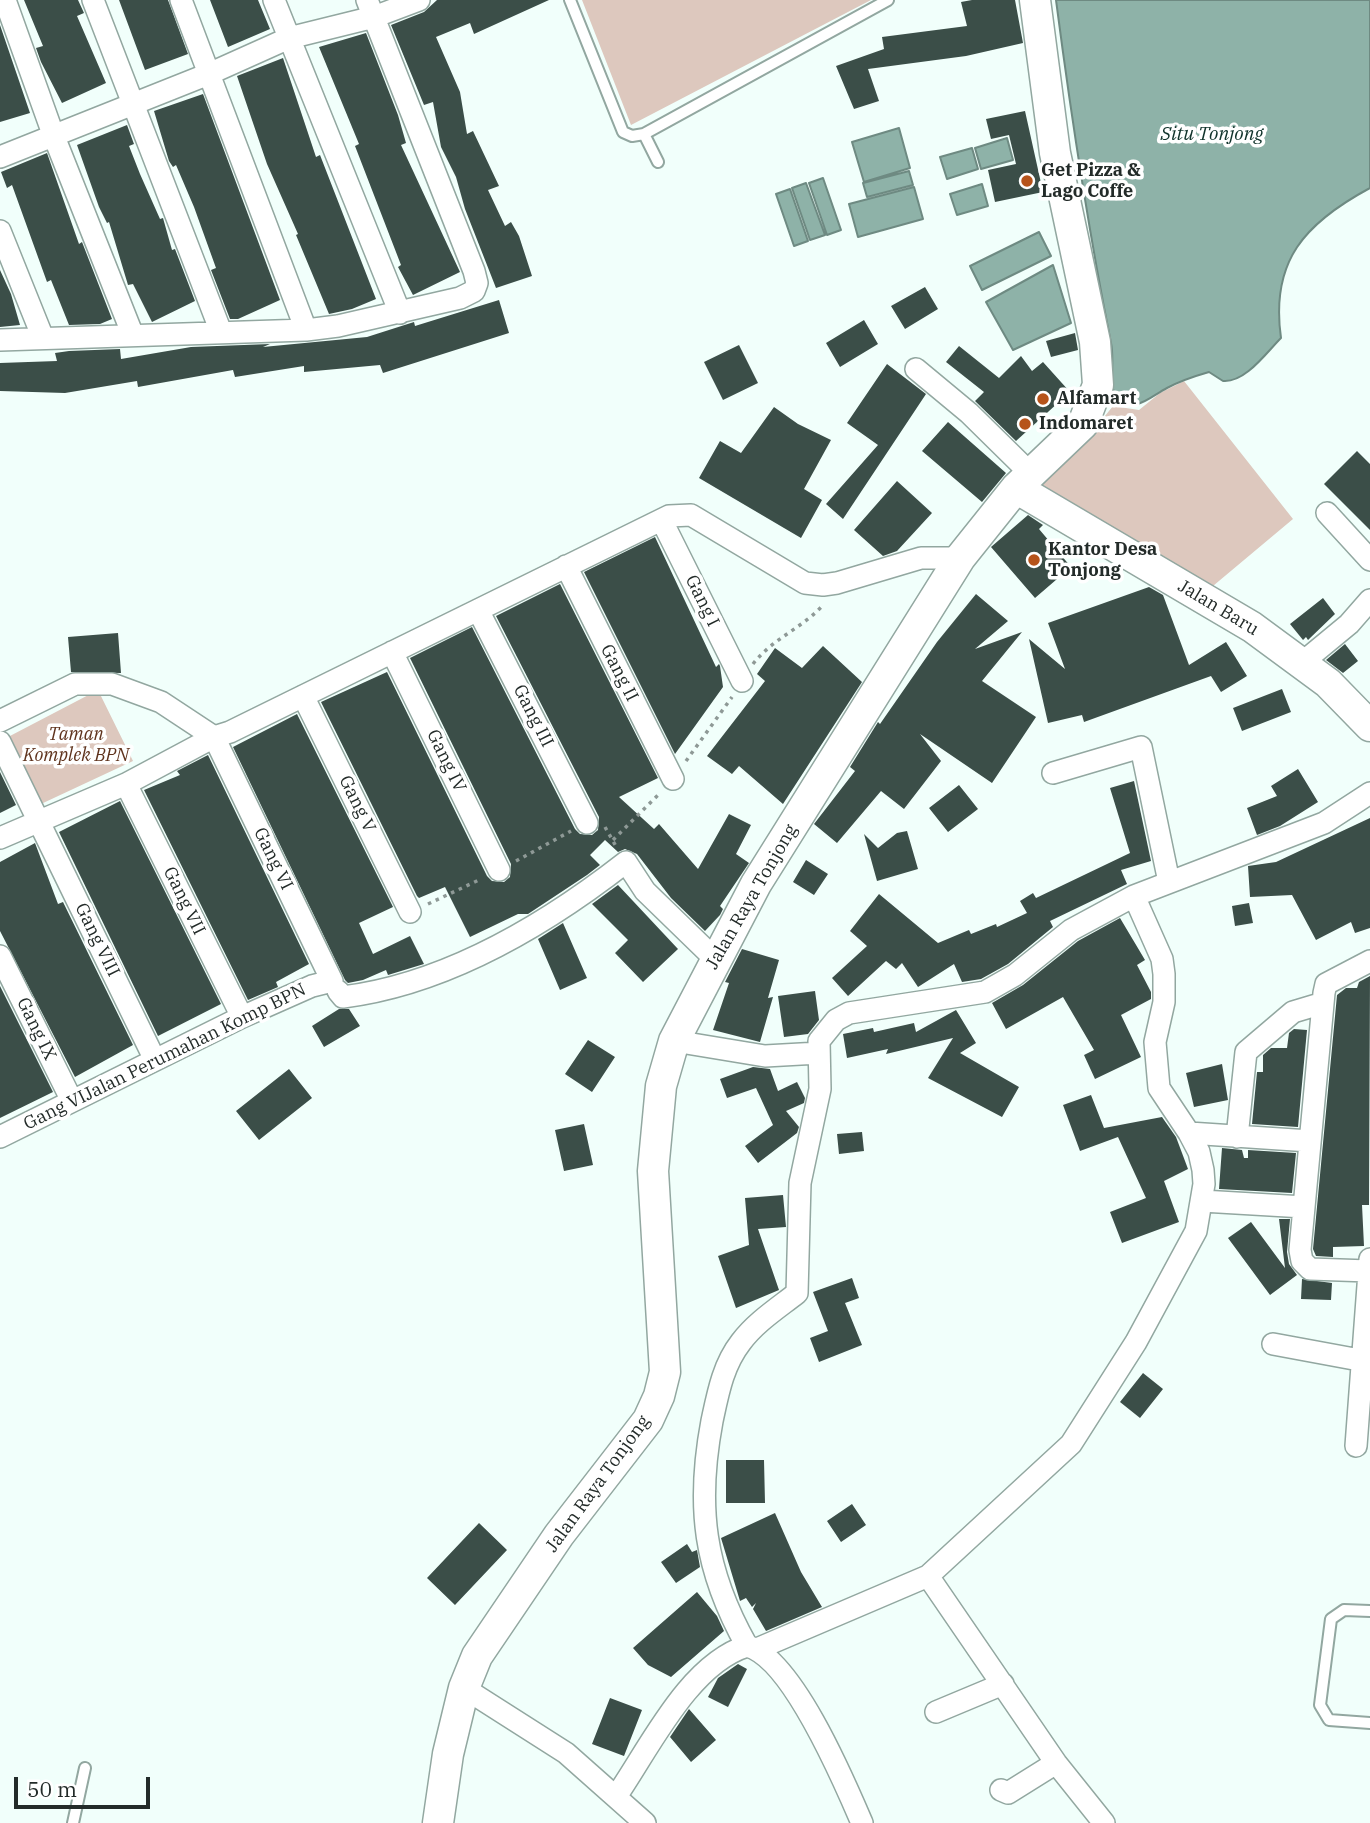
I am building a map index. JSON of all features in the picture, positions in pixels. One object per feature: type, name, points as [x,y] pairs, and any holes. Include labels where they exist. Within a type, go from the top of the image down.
[{"type":"main road","name":"Jalan Raya Tonjong","points":[[438,1823],[448,1754],[475,1696],[477,1656],[559,1535],[648,1420],[659,1396],[665,1372],[654,1143],[661,1086],[674,1041],[756,884],[960,558],[1023,481],[1083,424],[1098,385],[1095,342],[1055,153],[1035,0]]},
{"type":"main road","name":"Jalan Baru","points":[[1023,481],[1303,662],[1370,726]]},
{"type":"street","points":[[5,0],[53,134],[132,334]]},
{"type":"street","points":[[93,0],[221,332]]},
{"type":"street","points":[[181,0],[211,73],[306,330]]},
{"type":"street","points":[[274,0],[400,313]]},
{"type":"street","points":[[0,157],[211,73],[289,38],[370,9],[419,0]]},
{"type":"street","points":[[0,340],[306,330],[400,313],[460,298],[474,291],[477,283],[370,9]]},
{"type":"street","points":[[0,230],[43,338]]},
{"type":"street","points":[[915,369],[969,413],[1023,481]]},
{"type":"street","points":[[1327,513],[1370,561]]},
{"type":"street","points":[[0,838],[126,784],[214,737],[679,514],[691,516],[805,583],[837,583],[921,558],[960,558]]},
{"type":"street","name":"Gang I","points":[[662,520],[742,681]]},
{"type":"street","name":"Gang II","points":[[566,566],[673,779]]},
{"type":"street","points":[[1303,662],[1349,624],[1370,600]]},
{"type":"street","name":"Gang III","points":[[478,610],[587,823]]},
{"type":"street","name":"Gang IV","points":[[392,652],[499,870]]},
{"type":"street","points":[[0,720],[75,684],[112,684],[161,702],[214,737]]},
{"type":"street","name":"Gang V","points":[[303,696],[410,912]]},
{"type":"street","name":"Gang VI","points":[[214,737],[335,986]]},
{"type":"street","name":"Gang VIII","points":[[0,742],[155,1060]]},
{"type":"street","points":[[1053,773],[1141,747],[1169,882]]},
{"type":"street","name":"Gang VII","points":[[126,784],[242,1017]]},
{"type":"street","points":[[862,1823],[829,1749],[798,1696],[768,1657],[752,1648],[732,1617],[708,1554],[702,1503],[704,1474],[722,1374],[740,1342],[797,1293],[800,1183],[820,1089],[820,1041],[836,1020],[849,1013],[985,992],[1014,975],[1071,930],[1134,896],[1324,823],[1370,793]]},
{"type":"street","points":[[335,986],[343,997],[372,993],[436,975],[537,923],[583,895],[626,862],[645,891],[715,959]]},
{"type":"street","points":[[617,1795],[692,1684],[719,1659],[928,1576],[1071,1444],[1136,1342],[1196,1231],[1202,1200],[1203,1170],[1199,1152],[1189,1133],[1158,1088],[1156,1042],[1164,1002],[1164,974],[1162,959],[1134,896]]},
{"type":"street","name":"Gang IX","points":[[0,956],[72,1101]]},
{"type":"street","points":[[1356,1446],[1365,1402],[1369,1264],[1310,1269],[1302,1262],[1304,1207],[1326,984],[1370,961]]},
{"type":"street","name":"Gang VIJalan Perumahan Komp BPN","points":[[0,1137],[242,1017],[312,986],[335,986]]},
{"type":"street","points":[[1237,1137],[1246,1052],[1293,1013],[1323,1003]]},
{"type":"street","points":[[674,1041],[765,1056],[819,1053]]},
{"type":"street","points":[[1189,1133],[1310,1141]]},
{"type":"street","points":[[1202,1200],[1304,1207]]},
{"type":"street","points":[[1273,1344],[1366,1362]]},
{"type":"street","points":[[928,1576],[1056,1763],[1104,1823]]},
{"type":"street","points":[[936,1712],[1003,1684]]},
{"type":"street","points":[[475,1696],[566,1753],[617,1795],[645,1823]]},
{"type":"street","points":[[1001,1790],[1008,1793],[1056,1763]]},
{"type":"lane","points":[[570,0],[623,132],[632,136],[644,134],[888,0]]},
{"type":"lane","points":[[644,134],[658,162]]},
{"type":"lane","points":[[1370,1611],[1344,1610],[1331,1619],[1320,1704],[1329,1720],[1370,1723]]},
{"type":"lane","points":[[73,1823],[85,1768]]},
{"type":"path","points":[[613,840],[673,779],[772,642],[812,618],[837,583]]},
{"type":"path","points":[[587,823],[601,819],[626,862]]},
{"type":"green space","points":[[582,0],[871,0],[631,125]]},
{"type":"green space","points":[[1184,381],[1293,519],[1207,591],[1035,488],[1092,432],[1113,406],[1139,410],[1160,393]]},
{"type":"green space","name":"Taman Komplek BPN","points":[[98,690],[133,761],[41,804],[8,737]]},
{"type":"water","name":"Situ Tonjong","points":[[1056,0],[1370,0],[1370,188],[1327,215],[1297,247],[1287,266],[1281,287],[1281,338],[1255,366],[1239,377],[1223,381],[1209,372],[1177,383],[1137,404],[1117,401],[1113,387],[1111,343],[1080,172]]},
{"type":"water","points":[[899,128],[910,168],[864,182],[852,142]]},
{"type":"water","points":[[1007,138],[1013,160],[981,169],[975,148]]},
{"type":"water","points":[[972,148],[978,169],[947,179],[940,157]]},
{"type":"water","points":[[909,171],[913,185],[867,197],[863,183]]},
{"type":"water","points":[[823,178],[841,230],[827,235],[809,183]]},
{"type":"water","points":[[806,183],[825,235],[810,240],[792,188]]},
{"type":"water","points":[[982,184],[988,206],[957,215],[950,194]]},
{"type":"water","points":[[914,187],[923,219],[858,237],[849,204]]},
{"type":"water","points":[[790,189],[808,241],[794,246],[776,194]]},
{"type":"water","points":[[1039,232],[1051,256],[982,290],[970,266]]},
{"type":"water","points":[[1053,265],[1071,323],[1013,350],[986,302]]},
{"type":"building","points":[[24,0],[78,0],[84,13],[77,16],[106,83],[62,103],[41,62],[36,48],[43,46]]},
{"type":"building","points":[[119,0],[168,0],[188,54],[145,70]]},
{"type":"building","points":[[210,0],[258,0],[270,29],[228,47]]},
{"type":"building","points":[[437,0],[549,0],[474,34],[470,23],[436,37],[460,92],[467,134],[473,131],[499,186],[488,190],[505,226],[511,222],[519,236],[532,276],[496,288],[465,209],[456,177],[441,147],[433,102],[424,105],[391,25],[424,12]]},
{"type":"building","points":[[1015,0],[1023,43],[966,56],[868,69],[879,101],[854,109],[836,66],[884,49],[882,37],[967,26],[961,2]]},
{"type":"building","points":[[0,25],[30,113],[0,122]]},
{"type":"building","points":[[366,33],[398,115],[406,143],[401,145],[460,272],[413,295],[398,267],[401,265],[355,146],[359,144],[319,47]]},
{"type":"building","points":[[283,58],[316,157],[320,155],[376,299],[352,309],[329,314],[267,164],[237,76]]},
{"type":"building","points":[[203,94],[280,300],[238,319],[230,319],[211,270],[216,268],[194,207],[176,165],[173,167],[169,161],[154,111]]},
{"type":"building","points":[[1025,111],[1043,192],[995,202],[988,170],[1016,164],[1009,135],[991,139],[986,119]]},
{"type":"building","points":[[127,125],[134,144],[129,146],[160,219],[163,218],[172,250],[175,249],[195,301],[152,322],[133,284],[128,285],[109,222],[107,223],[99,207],[77,145]]},
{"type":"building","points":[[47,153],[79,244],[82,242],[112,319],[100,324],[69,325],[51,280],[47,282],[12,185],[7,188],[1,172]]},
{"type":"building","points":[[0,270],[11,294],[20,325],[0,327]]},
{"type":"building","points":[[925,287],[938,309],[905,329],[891,306]]},
{"type":"building","points":[[499,300],[509,333],[383,373],[380,365],[304,372],[304,366],[235,377],[233,370],[138,387],[137,381],[65,393],[0,391],[0,363],[57,361],[55,353],[69,351],[120,349],[121,359],[191,347],[270,344],[263,347],[367,337],[414,322],[415,326]]},
{"type":"building","points":[[864,320],[878,344],[840,367],[826,343]]},
{"type":"building","points":[[1075,333],[1078,350],[1051,357],[1046,341]]},
{"type":"building","points":[[739,345],[758,383],[723,400],[704,362]]},
{"type":"building","points":[[959,346],[999,378],[1021,356],[1032,371],[1043,362],[1070,392],[1016,441],[975,401],[984,392],[946,362]]},
{"type":"building","points":[[887,364],[926,394],[843,519],[826,504],[878,445],[847,423]]},
{"type":"building","points":[[774,407],[798,424],[831,440],[804,489],[822,500],[801,538],[699,478],[720,441],[741,453]]},
{"type":"building","points":[[948,422],[1006,473],[982,502],[922,451]]},
{"type":"building","points":[[1357,451],[1370,464],[1370,530],[1324,484]]},
{"type":"building","points":[[897,481],[932,513],[897,551],[883,556],[854,530]]},
{"type":"building","name":"Kantor Desa Tonjong","points":[[1028,515],[1043,525],[1039,529],[1071,567],[1035,598],[991,547]]},
{"type":"building","points":[[655,537],[716,667],[719,664],[720,666],[723,687],[675,754],[584,572]]},
{"type":"building","points":[[560,584],[658,778],[619,797],[654,829],[659,824],[698,869],[729,814],[751,825],[736,854],[749,863],[720,906],[723,909],[720,915],[705,931],[671,898],[637,854],[625,849],[618,852],[605,840],[590,855],[600,865],[587,875],[528,914],[518,914],[470,937],[445,887],[419,898],[417,896],[321,702],[387,672],[487,876],[492,881],[504,882],[510,877],[511,864],[410,658],[472,627],[575,829],[580,834],[592,835],[598,830],[599,817],[496,616]]},
{"type":"building","points":[[1149,587],[1163,595],[1189,665],[1226,642],[1247,676],[1221,692],[1211,676],[1084,722],[1082,715],[1048,723],[1029,639],[1065,669],[1048,623]]},
{"type":"building","points":[[976,594],[1008,621],[975,649],[1022,632],[982,681],[1036,717],[992,783],[920,734],[941,761],[904,809],[881,791],[837,843],[814,824],[855,771],[850,767],[878,722],[880,724],[937,642]]},
{"type":"building","points":[[1323,598],[1335,614],[1308,640],[1306,637],[1303,640],[1290,624]]},
{"type":"building","points":[[118,633],[121,673],[71,672],[68,637]]},
{"type":"building","points":[[1345,644],[1358,661],[1343,673],[1326,660]]},
{"type":"building","points":[[823,646],[862,682],[783,804],[739,766],[732,774],[707,756],[765,681],[757,674],[775,648],[802,668]]},
{"type":"building","points":[[1282,689],[1291,712],[1242,731],[1233,708]]},
{"type":"building","points":[[297,714],[393,907],[359,923],[373,954],[410,936],[424,964],[388,975],[386,970],[363,980],[348,983],[345,980],[233,747]]},
{"type":"building","points":[[208,755],[309,964],[276,982],[278,987],[248,1000],[144,790],[180,775],[177,771]]},
{"type":"building","points":[[1298,769],[1318,802],[1280,826],[1257,835],[1247,808],[1277,796],[1271,786]]},
{"type":"building","points":[[0,772],[16,805],[0,813]]},
{"type":"building","points":[[1134,781],[1151,861],[1121,870],[1127,884],[1050,921],[1053,927],[1008,964],[981,979],[962,982],[954,964],[918,987],[902,963],[896,969],[886,961],[848,996],[832,978],[867,946],[850,931],[879,894],[938,943],[969,930],[971,934],[996,924],[997,927],[1027,913],[1020,901],[1033,893],[1036,898],[1130,853],[1110,788]]},
{"type":"building","points":[[959,785],[978,809],[948,832],[929,808]]},
{"type":"building","points":[[120,801],[221,1004],[158,1036],[59,832]]},
{"type":"building","points":[[1370,818],[1370,928],[1355,933],[1351,922],[1316,940],[1292,895],[1250,897],[1248,866],[1276,862]]},
{"type":"building","points":[[907,831],[918,869],[877,881],[864,834],[878,848],[897,833]]},
{"type":"building","points":[[35,843],[58,904],[63,902],[133,1045],[75,1077],[0,931],[0,862]]},
{"type":"building","points":[[806,860],[828,874],[814,895],[793,882]]},
{"type":"building","points":[[618,885],[678,949],[643,982],[615,953],[628,940],[592,904]]},
{"type":"building","points":[[1249,903],[1253,923],[1235,926],[1232,906]]},
{"type":"building","points":[[1120,918],[1145,960],[1137,965],[1151,992],[1151,999],[1121,1015],[1141,1057],[1095,1079],[1084,1055],[1094,1050],[1063,997],[1006,1029],[992,1003],[1023,985],[1078,941]]},
{"type":"building","points":[[563,923],[587,978],[560,990],[538,939]]},
{"type":"building","points":[[742,949],[779,960],[768,998],[773,997],[760,1042],[713,1030],[729,983],[725,982]]},
{"type":"building","points":[[1370,976],[1369,1205],[1362,1205],[1364,1246],[1333,1247],[1333,1257],[1316,1256],[1313,1249],[1337,995],[1346,988],[1357,988],[1359,982]]},
{"type":"building","points":[[0,986],[53,1092],[0,1118]]},
{"type":"building","points":[[815,991],[819,1020],[808,1034],[784,1037],[778,996]]},
{"type":"building","points":[[339,1009],[349,1009],[360,1026],[324,1047],[312,1026]]},
{"type":"building","points":[[956,1010],[976,1043],[960,1053],[1019,1087],[1002,1117],[928,1078],[953,1038],[886,1054],[888,1049],[847,1058],[843,1034],[873,1028],[874,1032],[914,1023],[916,1032]]},
{"type":"building","points":[[1294,1029],[1307,1030],[1298,1127],[1252,1124],[1257,1072],[1263,1072],[1263,1055],[1271,1048],[1287,1048],[1289,1033]]},
{"type":"building","points":[[588,1040],[615,1057],[592,1092],[565,1074]]},
{"type":"building","points":[[1222,1064],[1228,1100],[1194,1107],[1186,1073]]},
{"type":"building","points":[[753,1067],[770,1069],[778,1091],[797,1082],[805,1098],[804,1103],[786,1111],[799,1127],[797,1133],[758,1163],[745,1146],[773,1125],[756,1088],[727,1098],[720,1079]]},
{"type":"building","points":[[289,1069],[312,1098],[259,1140],[236,1111]]},
{"type":"building","points":[[1091,1095],[1104,1128],[1162,1117],[1176,1137],[1188,1169],[1164,1181],[1179,1222],[1122,1243],[1110,1212],[1146,1198],[1118,1137],[1080,1151],[1063,1105]]},
{"type":"building","points":[[584,1124],[593,1165],[564,1171],[555,1130]]},
{"type":"building","points":[[862,1132],[864,1151],[839,1154],[837,1134]]},
{"type":"building","points":[[1222,1148],[1242,1150],[1244,1158],[1248,1158],[1248,1150],[1296,1153],[1292,1193],[1219,1189]]},
{"type":"building","points":[[783,1195],[786,1227],[758,1229],[779,1290],[736,1308],[718,1256],[749,1245],[745,1198]]},
{"type":"building","points":[[1279,1219],[1290,1219],[1287,1252],[1289,1264],[1297,1275],[1270,1295],[1228,1238],[1251,1222],[1285,1268]]},
{"type":"building","points":[[852,1278],[859,1298],[845,1303],[862,1345],[819,1362],[810,1338],[828,1331],[813,1292]]},
{"type":"building","points":[[1302,1279],[1332,1283],[1331,1300],[1301,1299]]},
{"type":"building","points":[[1143,1373],[1163,1389],[1140,1418],[1120,1402]]},
{"type":"building","points":[[726,1460],[764,1460],[765,1503],[726,1503]]},
{"type":"building","points":[[852,1504],[866,1525],[841,1542],[827,1521]]},
{"type":"building","points":[[775,1513],[801,1572],[822,1607],[766,1631],[753,1609],[756,1603],[752,1607],[746,1598],[740,1601],[721,1538]]},
{"type":"building","points":[[479,1523],[507,1550],[455,1605],[427,1578]]},
{"type":"building","points":[[687,1544],[692,1552],[697,1550],[700,1567],[676,1583],[661,1562]]},
{"type":"building","points":[[697,1592],[717,1616],[724,1631],[671,1677],[648,1665],[633,1648]]},
{"type":"building","points":[[738,1664],[747,1669],[728,1707],[708,1697],[718,1678]]},
{"type":"building","points":[[610,1698],[642,1710],[624,1756],[592,1744]]},
{"type":"building","points":[[689,1709],[716,1740],[691,1762],[670,1737]]},
{"type":"place","name":"Get Pizza & Lago Coffe","points":[[1027,181]]},
{"type":"place","name":"Alfamart","points":[[1043,399]]},
{"type":"place","name":"Indomaret","points":[[1025,424]]},
{"type":"place","name":"Kantor Desa Tonjong","points":[[1034,560]]}]
